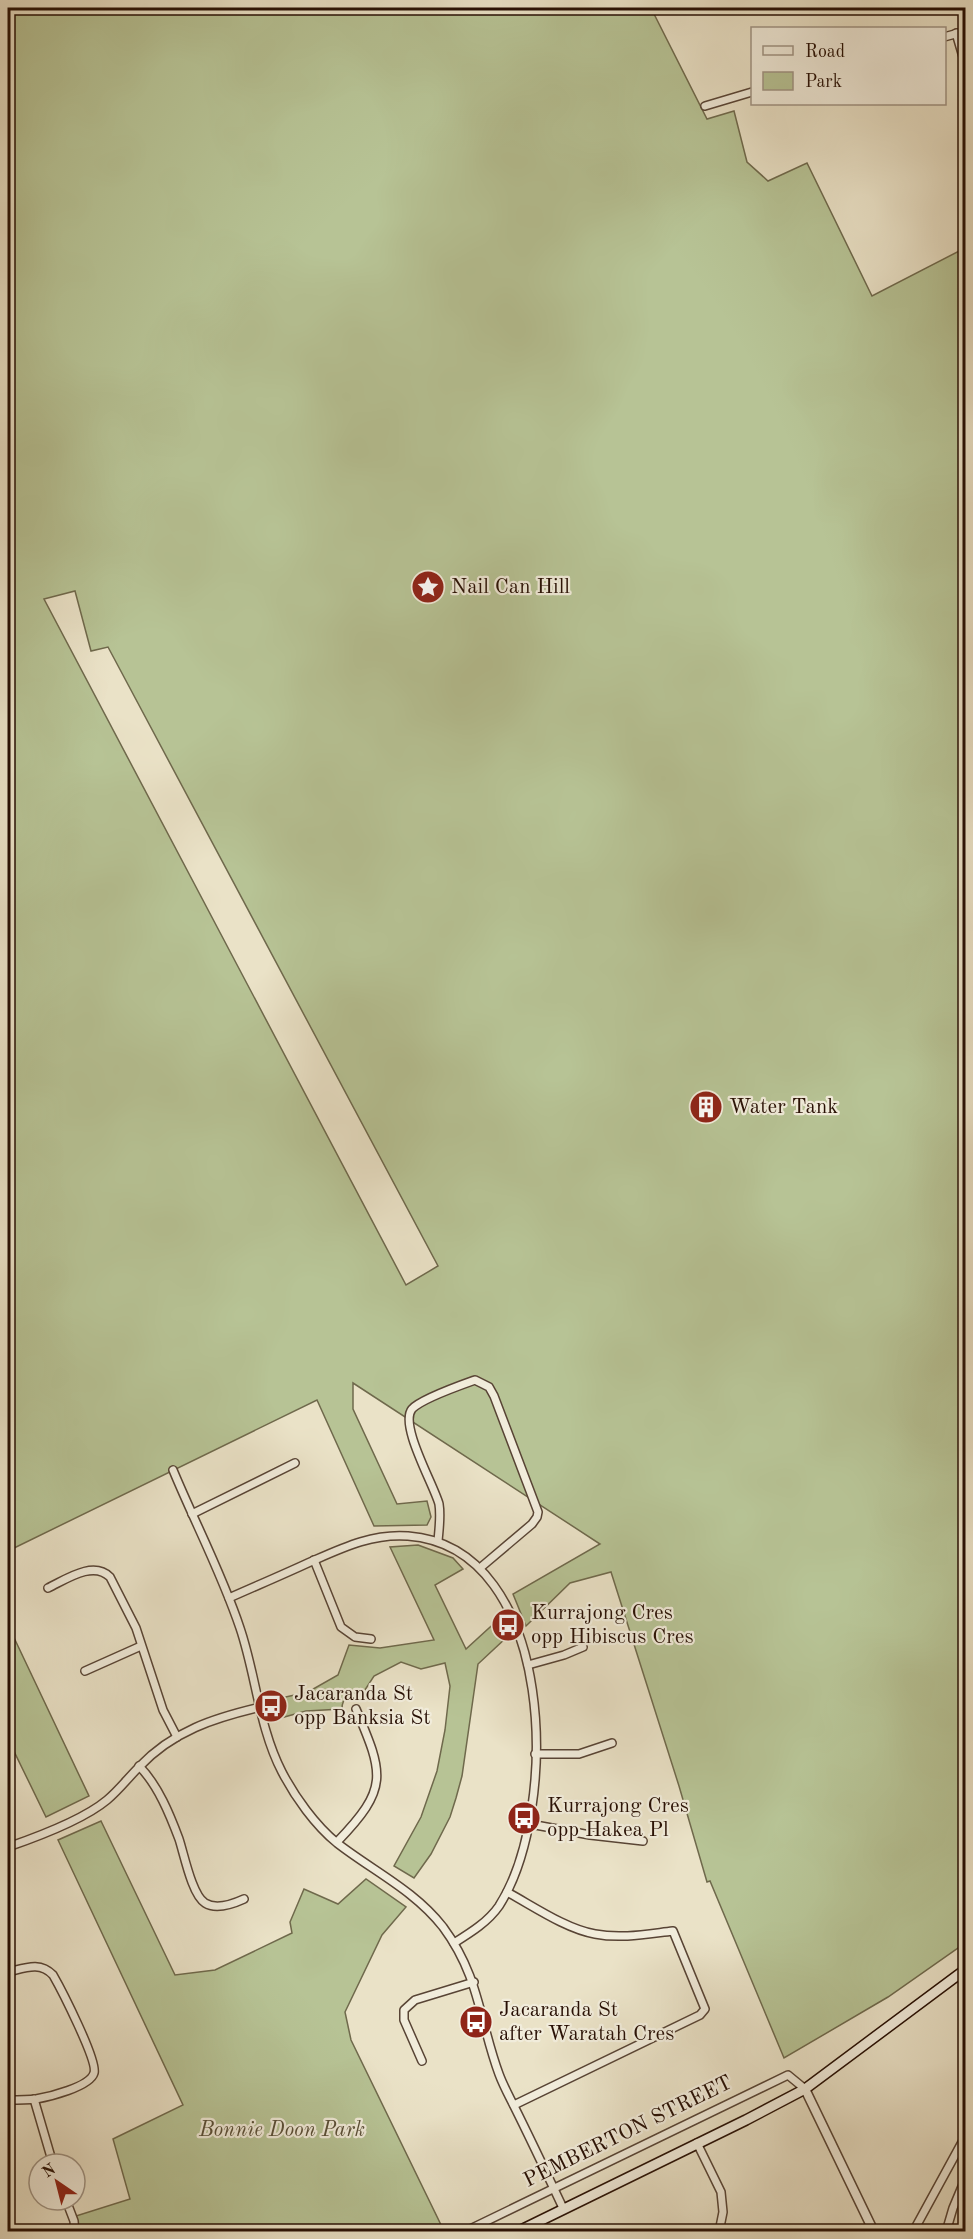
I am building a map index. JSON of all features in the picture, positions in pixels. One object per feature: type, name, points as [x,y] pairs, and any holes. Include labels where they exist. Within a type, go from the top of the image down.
[{"type":"main road","name":"PEMBERTON STREET","points":[[517,2232],[805,2089],[966,1969]]},
{"type":"street","points":[[946,37],[966,31]]},
{"type":"street","points":[[956,33],[966,67]]},
{"type":"street","points":[[705,106],[751,94]]},
{"type":"street","points":[[438,1541],[439,1505],[411,1433],[409,1414],[419,1404],[475,1380],[484,1383],[494,1396],[537,1512],[537,1517],[532,1524],[480,1568]]},
{"type":"street","points":[[192,1514],[295,1463]]},
{"type":"street","points":[[173,1470],[229,1598],[249,1658],[272,1749],[281,1770],[314,1819],[336,1842],[400,1885],[419,1901],[454,1943],[474,1983],[498,2072],[563,2208]]},
{"type":"street","points":[[229,1598],[362,1541],[378,1537],[408,1536],[438,1541],[459,1551],[480,1568],[501,1596],[518,1632],[528,1665],[534,1701],[535,1754],[530,1824],[521,1856],[498,1908],[485,1922],[454,1943]]},
{"type":"street","points":[[314,1560],[341,1627],[356,1638],[371,1639]]},
{"type":"street","points":[[48,1588],[89,1570],[105,1572],[129,1612],[163,1710],[177,1737]]},
{"type":"street","points":[[85,1671],[141,1646]]},
{"type":"street","points":[[528,1665],[583,1647]]},
{"type":"street","points":[[8,1847],[51,1830],[96,1807],[122,1786],[139,1766],[177,1737],[221,1716],[261,1707]]},
{"type":"street","points":[[336,1842],[367,1807],[375,1791],[378,1773],[375,1754],[356,1709]]},
{"type":"street","points":[[535,1754],[579,1754],[612,1743]]},
{"type":"street","points":[[139,1766],[149,1778],[170,1820],[197,1894],[205,1903],[216,1906],[230,1905],[244,1899]]},
{"type":"street","points":[[530,1824],[590,1835],[643,1841]]},
{"type":"street","points":[[507,1892],[569,1925],[593,1934],[626,1936],[673,1931],[705,2009],[700,2015],[514,2105]]},
{"type":"street","points":[[8,1972],[44,1966],[53,1975],[88,2048],[95,2071],[88,2081],[77,2086],[34,2099],[8,2100]]},
{"type":"street","points":[[422,2061],[404,2020],[405,2010],[415,2000],[474,1983]]},
{"type":"street","name":"PEMBERTON STREET","points":[[464,2232],[788,2075],[805,2089]]},
{"type":"street","points":[[805,2089],[874,2232]]},
{"type":"street","points":[[34,2099],[49,2152]]},
{"type":"street","points":[[913,2232],[966,2135]]},
{"type":"street","points":[[697,2143],[721,2192],[723,2212],[719,2232]]},
{"type":"street","points":[[946,2232],[966,2177]]},
{"type":"street","points":[[71,2212],[75,2232]]},
{"type":"green space","points":[[8,8],[651,8],[707,119],[734,111],[747,162],[768,181],[807,163],[872,296],[965,248],[965,1943],[888,1997],[784,2058],[710,1881],[707,1882],[611,1572],[570,1583],[526,1626],[513,1594],[600,1544],[353,1383],[353,1409],[397,1504],[427,1501],[431,1517],[427,1525],[374,1526],[317,1400],[8,1551]],"holes":[[[75,591],[91,651],[108,647],[438,1266],[406,1285],[44,599]]]},
{"type":"green space","points":[[418,1545],[453,1558],[463,1569],[435,1585],[466,1649],[500,1618],[508,1636],[478,1664],[462,1776],[456,1798],[450,1817],[431,1854],[414,1878],[394,1866],[421,1817],[437,1771],[450,1686],[445,1663],[421,1669],[401,1662],[374,1676],[363,1693],[355,1693],[345,1698],[342,1709],[306,1711],[277,1719],[272,1700],[308,1692],[338,1675],[349,1645],[380,1648],[434,1640],[390,1547]]},
{"type":"green space","points":[[8,1625],[89,1796],[46,1817],[8,1739]]},
{"type":"green space","name":"Bonnie Doon Park","points":[[101,1821],[175,1975],[215,1970],[292,1933],[290,1922],[304,1889],[338,1904],[366,1879],[406,1907],[382,1935],[345,2012],[351,2040],[443,2229],[438,2232],[80,2231],[76,2216],[130,2199],[113,2139],[183,2105],[58,1840]]},
{"type":"place","name":"Nail Can Hill","points":[[428,587]]},
{"type":"place","name":"Water Tank","points":[[706,1107]]},
{"type":"place","name":"Kurrajong Cres opp Hibiscus Cres","points":[[508,1625]]},
{"type":"place","name":"Jacaranda St opp Banksia St","points":[[271,1706]]},
{"type":"place","name":"Kurrajong Cres opp Hakea Pl","points":[[524,1818]]},
{"type":"place","name":"Jacaranda St after Waratah Cres","points":[[476,2022]]}]
